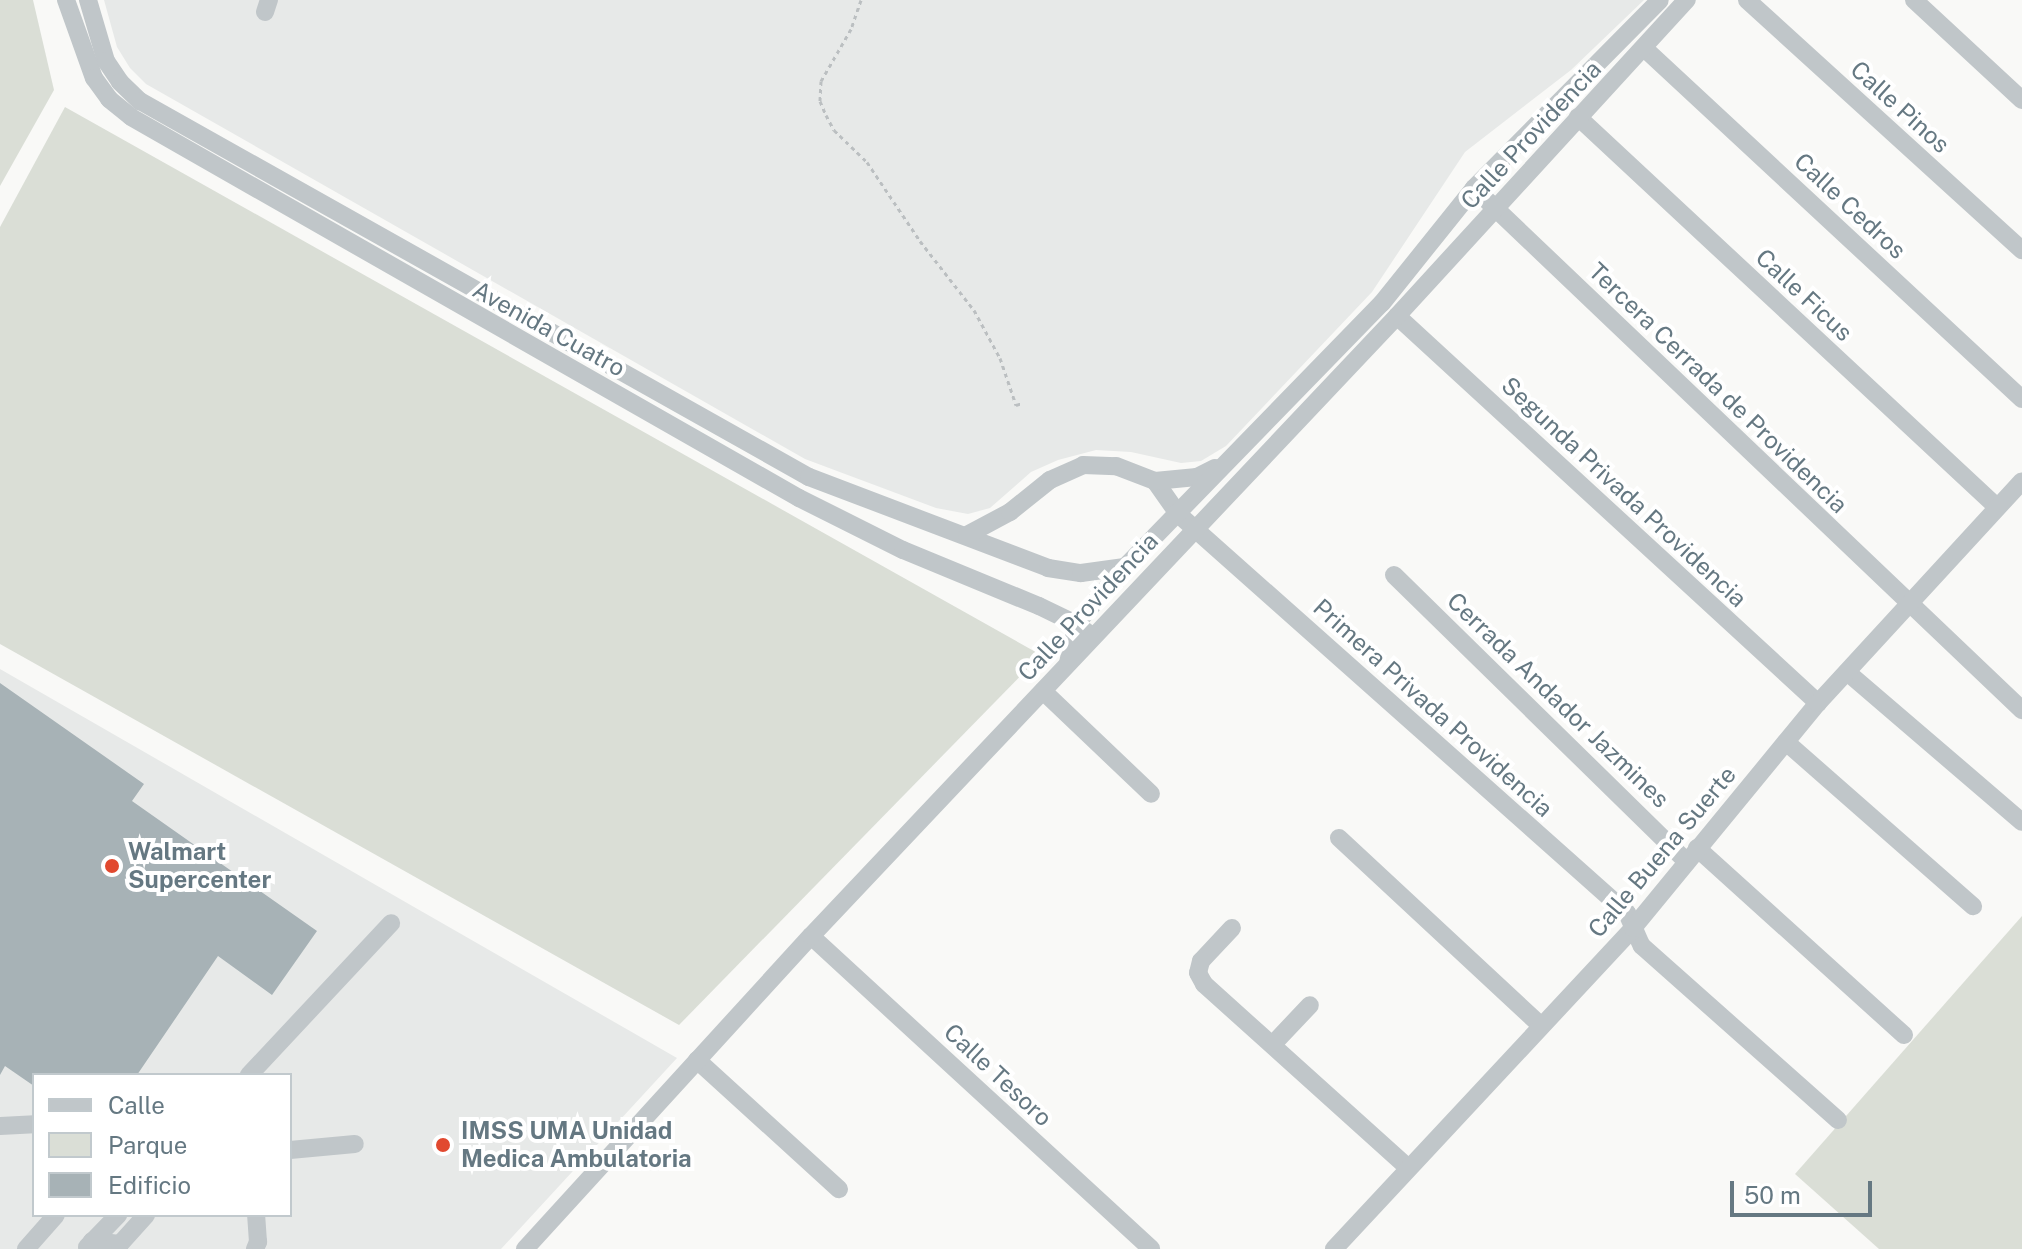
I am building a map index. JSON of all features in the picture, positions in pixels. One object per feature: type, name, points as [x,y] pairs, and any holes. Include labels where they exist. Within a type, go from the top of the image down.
[{"type":"street","name":"Avenida Cuatro","points":[[66,0],[94,78],[109,99],[131,117],[799,498],[903,550],[971,575],[1076,624],[1093,637]]},
{"type":"street","name":"Avenida Cuatro","points":[[88,0],[106,61],[120,82],[140,101],[809,477],[1048,568],[1081,573],[1125,567]]},
{"type":"street","name":"Calle Providencia","points":[[1076,624],[1125,567],[1382,303],[1474,188],[1660,0]]},
{"type":"street","name":"Calle Providencia","points":[[525,1249],[811,936],[1397,316],[1687,0]]},
{"type":"street","name":"Calle Pinos","points":[[1747,0],[2022,250]]},
{"type":"street","points":[[1914,0],[2022,100]]},
{"type":"street","name":"Calle Cedros","points":[[1644,48],[2022,399]]},
{"type":"street","name":"Calle Ficus","points":[[1578,117],[1997,507]]},
{"type":"street","name":"Tercera Cerrada de Providencia","points":[[1474,188],[2022,710]]},
{"type":"street","points":[[459,306],[470,287]]},
{"type":"street","name":"Segunda Privada Providencia","points":[[1397,316],[1818,703]]},
{"type":"street","points":[[967,535],[1010,512],[1050,480],[1083,465],[1116,466],[1155,481],[1197,477],[1232,459]]},
{"type":"street","name":"Primera Privada Providencia","points":[[1155,481],[1177,513],[1627,913],[1642,946],[1838,1120]]},
{"type":"street","name":"Calle Buena Suerte","points":[[1334,1249],[1633,928],[1818,703],[1997,507],[2019,488]]},
{"type":"street","name":"Cerrada Andador Jazmines","points":[[1394,575],[1692,855],[1904,1035]]},
{"type":"street","points":[[1068,663],[1076,624]]},
{"type":"street","points":[[1847,672],[2022,822]]},
{"type":"street","points":[[1043,691],[1151,794]]},
{"type":"street","points":[[1786,742],[1973,906]]},
{"type":"street","points":[[1339,838],[1540,1025]]},
{"type":"street","points":[[251,1073],[391,923]]},
{"type":"street","points":[[1232,928],[1201,961],[1198,973],[1204,984],[1274,1043],[1408,1168]]},
{"type":"street","name":"Calle Tesoro","points":[[811,936],[1151,1249]]},
{"type":"street","points":[[1274,1043],[1310,1005]]},
{"type":"street","points":[[697,1060],[839,1189]]},
{"type":"street","points":[[0,1126],[32,1124]]},
{"type":"street","points":[[292,1150],[355,1144]]},
{"type":"street","points":[[26,1249],[54,1217]]},
{"type":"street","points":[[88,1245],[116,1217]]},
{"type":"street","points":[[88,1245],[120,1244],[144,1217]]},
{"type":"street","points":[[255,1249],[258,1242],[256,1217]]},
{"type":"path","points":[[861,0],[851,29],[821,81],[820,101],[834,130],[867,162],[920,241],[974,310],[1000,358],[1016,405],[1022,403]]},
{"type":"shaded area","points":[[104,0],[1644,0],[1571,70],[1465,152],[1372,292],[1226,446],[1201,461],[1181,463],[1131,452],[1096,450],[1058,460],[1031,472],[990,508],[968,514],[936,508],[805,459],[146,84],[130,68],[117,47]]},
{"type":"shaded area","points":[[0,669],[677,1058],[501,1249],[0,1249]]},
{"type":"green space","points":[[0,0],[33,0],[54,90],[0,186]]},
{"type":"green space","points":[[65,107],[1041,655],[679,1025],[0,644],[0,227]]},
{"type":"green space","points":[[2022,916],[2022,1249],[1879,1249],[1795,1174]]},
{"type":"building","name":"Walmart Supercenter","points":[[0,683],[144,784],[132,801],[317,931],[272,995],[218,956],[138,1073],[32,1073],[32,1085],[5,1066],[0,1075]]},
{"type":"place","name":"Walmart Supercenter","points":[[112,866]]},
{"type":"place","name":"IMSS UMA Unidad Medica Ambulatoria","points":[[443,1145]]}]
